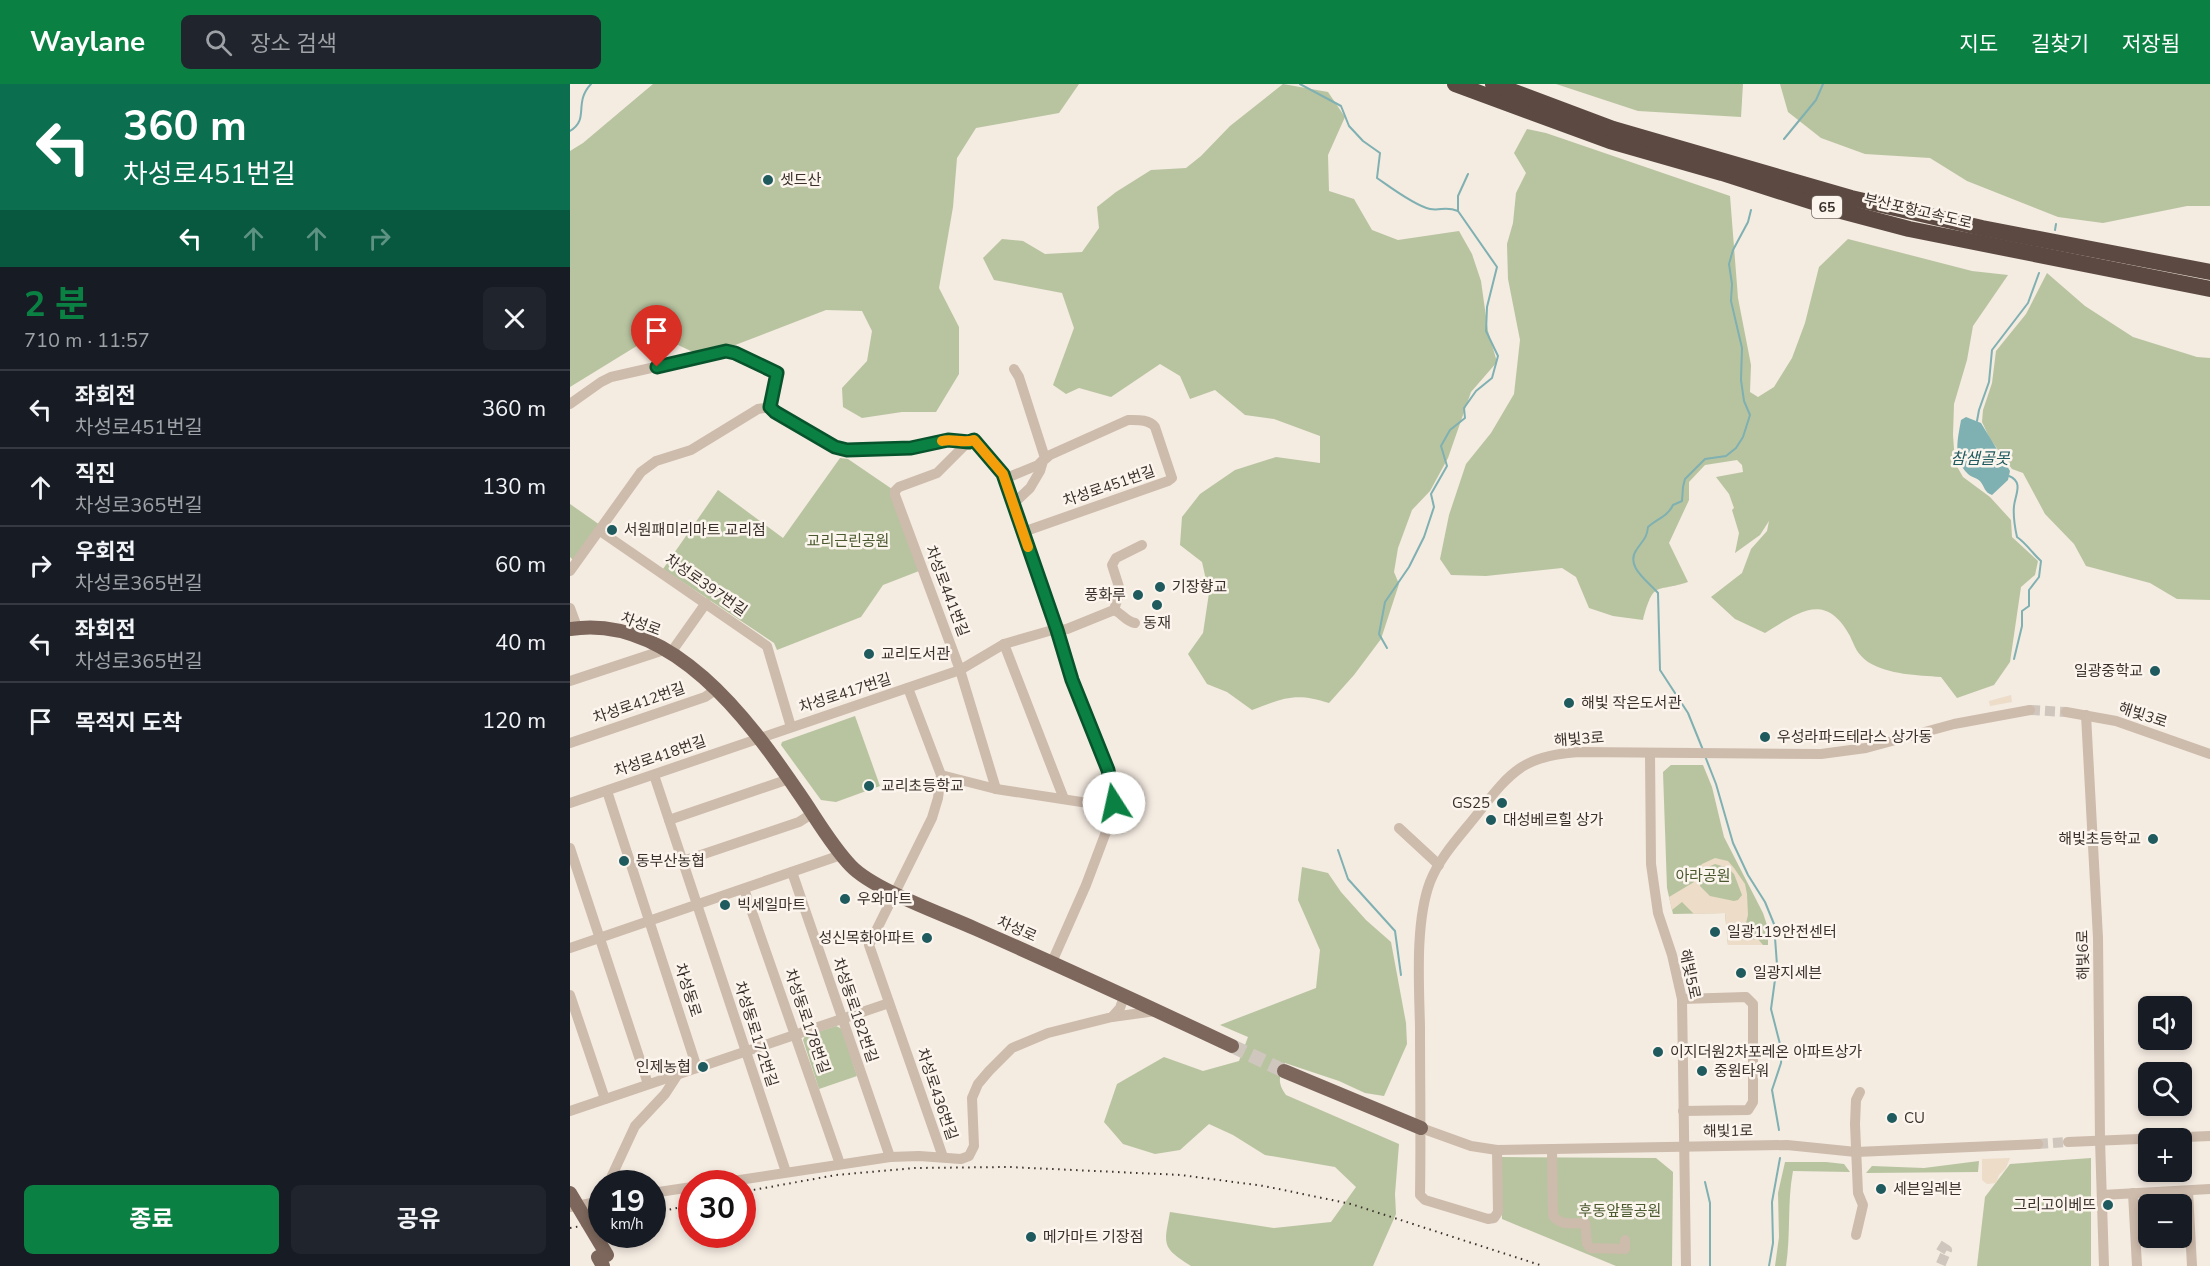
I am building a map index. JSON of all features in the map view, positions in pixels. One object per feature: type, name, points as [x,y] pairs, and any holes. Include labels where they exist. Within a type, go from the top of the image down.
[{"type":"highway","name":"부산포항고속도로","points":[[1455,84],[1610,141],[1722,173],[1841,211],[1909,229],[2210,289]]},
{"type":"highway","name":"부산포항고속도로","points":[[1492,84],[1613,129],[1851,198],[1982,228],[2210,272]]},
{"type":"main road","name":"차성로","points":[[573,628],[626,633],[667,652],[717,689],[760,737],[841,855],[862,875],[894,892],[1052,962],[1232,1046]]},
{"type":"main road","points":[[1284,1071],[1421,1128]]},
{"type":"main road","points":[[570,1193],[605,1261]]},
{"type":"main road","points":[[570,1208],[605,1261]]},
{"type":"street","points":[[570,405],[611,377],[726,351],[777,373],[770,407]]},
{"type":"street","points":[[1013,504],[1030,488],[1045,458],[1019,376],[1014,369]]},
{"type":"street","points":[[770,407],[835,447],[873,451],[911,448],[948,440],[969,442],[974,440],[999,469],[1057,630],[1072,680],[1113,785],[1114,807],[1086,885],[1052,962]]},
{"type":"street","points":[[571,566],[646,468],[656,461],[691,450],[758,409],[770,407]]},
{"type":"street","name":"차성로451번길","points":[[1004,479],[1043,461],[1057,450],[1128,420],[1152,423],[1155,427],[1172,478],[1023,532]]},
{"type":"street","name":"차성로441번길","points":[[969,442],[937,473],[895,490],[895,495],[960,670],[996,789]]},
{"type":"street","name":"차성로397번길","points":[[600,531],[767,646],[791,727]]},
{"type":"street","points":[[1135,623],[1126,620],[1121,613],[1114,610],[1120,590],[1112,565],[1116,558],[1142,545]]},
{"type":"street","points":[[570,681],[667,652],[706,603]]},
{"type":"street","points":[[570,608],[573,628]]},
{"type":"street","name":"차성로417번길","points":[[760,737],[960,670],[1004,644],[1067,629],[1114,610]]},
{"type":"street","points":[[1004,644],[1064,799]]},
{"type":"street","points":[[908,688],[941,775],[996,789],[1114,807]]},
{"type":"street","name":"차성로412번길","points":[[570,743],[705,697],[717,689]]},
{"type":"street","name":"해빛3로","points":[[1497,1150],[1498,1212],[1494,1218],[1488,1219],[1425,1200],[1420,1195],[1419,986],[1422,912],[1430,883],[1439,865],[1513,771],[1554,753],[1821,754],[1866,748],[1954,724],[2030,710]]},
{"type":"street","name":"해빛3로","points":[[2066,712],[2133,726],[2210,754]]},
{"type":"street","name":"해빛6로","points":[[2086,715],[2098,938],[2104,1266]]},
{"type":"street","name":"차성로418번길","points":[[570,803],[760,737]]},
{"type":"street","name":"해빛5로","points":[[1650,753],[1651,864],[1658,913],[1672,955],[1682,999],[1686,1266]]},
{"type":"street","points":[[654,775],[697,905]]},
{"type":"street","name":"차성로436번길","points":[[756,1177],[890,1157],[943,1157],[869,945],[932,818],[941,775]]},
{"type":"street","points":[[669,820],[789,779]]},
{"type":"street","name":"차성동로","points":[[607,791],[697,1068]]},
{"type":"street","points":[[683,861],[799,822],[813,813]]},
{"type":"street","points":[[1399,828],[1439,865]]},
{"type":"street","points":[[570,848],[648,1084]]},
{"type":"street","points":[[570,948],[841,855]]},
{"type":"street","name":"차성동로182번길","points":[[792,872],[890,1157]]},
{"type":"street","name":"차성동로178번길","points":[[744,889],[840,1164]]},
{"type":"street","name":"차성동로172번길","points":[[697,905],[786,1172]]},
{"type":"street","points":[[570,995],[605,1099]]},
{"type":"street","points":[[1112,1017],[1120,1008],[1124,997]]},
{"type":"street","points":[[1682,999],[1746,997],[1753,1004],[1753,1102],[1751,1107],[1748,1110],[1683,1111]]},
{"type":"street","points":[[570,1111],[889,1003]]},
{"type":"street","points":[[943,1157],[961,1159],[969,1156],[974,1146],[972,1098],[984,1078],[1012,1048],[1048,1033],[1112,1017],[1157,1011]]},
{"type":"street","points":[[615,1170],[635,1126],[665,1094],[678,1074]]},
{"type":"street","points":[[1854,1235],[1855,1203],[1858,1193],[1854,1108],[1860,1092]]},
{"type":"street","name":"해빛1로","points":[[1421,1128],[1471,1146],[1497,1150],[1787,1145],[1856,1152],[2038,1144]]},
{"type":"street","points":[[2068,1142],[2210,1136]]},
{"type":"street","points":[[1552,1150],[1553,1215],[1557,1221],[1585,1223],[1587,1243],[1595,1250],[1625,1249],[1625,1240]]},
{"type":"street","points":[[2102,1195],[2210,1190]]},
{"type":"street","points":[[2188,1191],[2192,1266]]},
{"type":"street","points":[[2133,1193],[2137,1266]]},
{"type":"street","points":[[570,1208],[588,1204]]},
{"type":"green space","points":[[653,84],[1079,84],[1059,113],[976,128],[957,158],[953,207],[939,288],[959,327],[959,374],[936,412],[902,412],[862,418],[843,407],[842,388],[867,361],[872,331],[862,311],[826,310],[704,357],[665,339],[640,344],[570,387],[570,151],[583,143]]},
{"type":"green space","points":[[1283,84],[1328,92],[1345,117],[1328,155],[1329,191],[1354,199],[1372,230],[1398,240],[1459,231],[1472,254],[1481,281],[1488,331],[1497,362],[1471,392],[1448,458],[1430,491],[1412,510],[1398,548],[1394,572],[1399,584],[1381,639],[1329,703],[1298,697],[1272,702],[1252,710],[1227,692],[1207,684],[1188,654],[1203,633],[1209,593],[1202,562],[1180,545],[1182,517],[1200,494],[1235,470],[1276,457],[1320,463],[1320,436],[1274,419],[1245,415],[1215,390],[1190,399],[1180,376],[1160,364],[1111,397],[1079,388],[1066,394],[1053,385],[1074,328],[1062,293],[994,280],[983,258],[1002,239],[1023,241],[1045,254],[1082,252],[1099,228],[1097,207],[1151,170],[1186,168],[1230,126]]},
{"type":"green space","points":[[1556,84],[1743,84],[1741,117],[1638,111]]},
{"type":"green space","points":[[1780,84],[2210,84],[2210,206],[2187,206],[2103,223],[2058,217],[1967,181],[1930,158],[1865,154],[1821,138],[1788,112]]},
{"type":"green space","points":[[1527,129],[1546,133],[1730,196],[1738,298],[1751,365],[1750,392],[1758,397],[1774,387],[1792,358],[1805,323],[1819,267],[1848,239],[1972,271],[2008,275],[1973,326],[1967,360],[1954,404],[1955,463],[1963,477],[1990,497],[2011,520],[2012,537],[2038,561],[2035,575],[2021,587],[2010,662],[1994,685],[1957,698],[1941,677],[1885,670],[1868,662],[1859,653],[1841,622],[1831,613],[1821,610],[1800,613],[1765,633],[1735,619],[1711,597],[1742,573],[1751,549],[1767,531],[1769,521],[1760,535],[1735,553],[1739,533],[1732,510],[1734,508],[1729,494],[1716,477],[1743,472],[1742,465],[1737,460],[1705,465],[1689,482],[1689,500],[1669,543],[1688,582],[1663,588],[1654,593],[1650,598],[1643,620],[1613,616],[1589,608],[1576,577],[1562,568],[1486,576],[1451,575],[1440,559],[1449,515],[1466,464],[1491,433],[1514,394],[1520,340],[1508,279],[1507,244],[1513,223],[1516,193],[1526,173],[1514,153]]},
{"type":"green space","points":[[2047,273],[2085,306],[2133,337],[2197,357],[2210,358],[2210,600],[2177,599],[2150,583],[2086,566],[2074,544],[2045,514],[2023,473],[2012,469],[1990,439],[1982,422],[1983,410],[1992,383],[1996,351],[2026,314]]},
{"type":"green space","name":"교리근린공원","points":[[840,458],[848,459],[892,489],[919,571],[883,585],[861,617],[777,650],[774,643],[663,569],[718,490],[783,538]]},
{"type":"green space","points":[[570,504],[600,525],[573,560],[570,557]]},
{"type":"green space","points":[[855,716],[880,786],[836,802],[821,800],[781,745],[782,742]]},
{"type":"green space","name":"아라공원","points":[[1671,765],[1703,765],[1712,787],[1724,837],[1763,913],[1768,928],[1768,945],[1728,945],[1725,913],[1673,914],[1667,888],[1663,772]]},
{"type":"green space","points":[[1302,867],[1328,873],[1341,892],[1366,920],[1391,942],[1406,1023],[1407,1044],[1384,1096],[1365,1093],[1339,1081],[1285,1063],[1280,1083],[1286,1095],[1399,1144],[1395,1194],[1396,1214],[1373,1266],[1191,1266],[1174,1254],[1167,1244],[1170,1212],[1274,1228],[1331,1222],[1356,1187],[1335,1167],[1265,1155],[1233,1135],[1209,1124],[1180,1150],[1155,1154],[1123,1144],[1104,1122],[1117,1084],[1164,1057],[1203,1071],[1239,1061],[1248,1037],[1220,1025],[1316,988],[1320,950],[1298,900]]},
{"type":"green space","points":[[836,1026],[842,1029],[857,1076],[819,1089],[803,1040],[805,1036]]},
{"type":"green space","name":"후동앞뜰공원","points":[[1501,1157],[1656,1158],[1673,1172],[1672,1266],[1616,1266],[1502,1219]]},
{"type":"green space","points":[[2091,1158],[2091,1266],[1977,1266],[1985,1197],[2010,1164]]},
{"type":"green space","points":[[1979,1161],[1978,1172],[1866,1173],[1872,1166],[1924,1168]]},
{"type":"green space","points":[[1785,1162],[1844,1164],[1850,1172],[1793,1171],[1786,1266],[1775,1266],[1779,1237],[1778,1193]]},
{"type":"shaded area","points":[[2011,695],[2012,702],[1990,706],[1989,701]]},
{"type":"shaded area","points":[[1715,858],[1728,861],[1734,868],[1745,884],[1748,915],[1745,927],[1740,930],[1735,929],[1735,937],[1745,940],[1758,939],[1763,945],[1728,945],[1725,913],[1694,914],[1682,902],[1672,910],[1669,897],[1694,882],[1695,873],[1702,864]],"holes":[[[1715,864],[1728,868],[1734,874],[1742,895],[1734,901],[1710,896],[1700,886],[1704,869]]]},
{"type":"shaded area","points":[[2010,1158],[1996,1183],[1987,1184],[1982,1180],[1982,1159]]},
{"type":"water","name":"참샘골못","points":[[1966,417],[1981,423],[2010,471],[2008,480],[1992,495],[1986,491],[1980,481],[1968,474],[1960,462],[1957,448],[1961,420]]},
{"type":"waterway","points":[[570,131],[579,121],[583,98],[591,84]]},
{"type":"waterway","points":[[1300,84],[1341,106],[1349,126],[1363,141],[1380,153],[1377,178],[1424,207],[1458,211]]},
{"type":"waterway","points":[[1784,139],[1816,100],[1823,84]]},
{"type":"waterway","points":[[1387,648],[1379,634],[1385,602],[1409,567],[1424,537],[1434,507],[1431,494],[1447,466],[1441,446],[1450,430],[1465,418],[1464,408],[1476,391],[1492,378],[1498,356],[1486,331],[1487,307],[1497,267],[1458,211],[1458,196],[1468,174]]},
{"type":"waterway","points":[[1703,750],[1688,713],[1660,670],[1658,593],[1639,573],[1633,561],[1637,549],[1646,536],[1648,527],[1665,515],[1673,505],[1682,501],[1685,479],[1705,459],[1726,456],[1736,448],[1743,437],[1750,415],[1744,401],[1741,380],[1742,348],[1731,301],[1732,284],[1729,264],[1751,210]]},
{"type":"waterway","points":[[2055,230],[2056,224]]},
{"type":"waterway","points":[[1977,421],[1989,382],[1992,350],[2028,303],[2039,273]]},
{"type":"waterway","points":[[2009,476],[2014,479],[2018,489],[2014,510],[2017,537],[2041,561],[2039,577],[2029,590],[2029,606],[2022,611],[2022,626],[2014,659]]},
{"type":"waterway","points":[[1705,756],[1716,784],[1733,843],[1748,875],[1765,902],[1774,924],[1777,965],[1771,1009],[1782,1052],[1781,1063],[1772,1090],[1779,1130]]},
{"type":"waterway","points":[[1338,850],[1348,879],[1395,931],[1401,975]]},
{"type":"waterway","points":[[1769,1266],[1773,1243],[1772,1202],[1780,1158]]},
{"type":"waterway","points":[[1705,1182],[1710,1203],[1710,1266]]},
{"type":"tunnel","points":[[2030,710],[2066,712]]},
{"type":"tunnel","points":[[1232,1046],[1284,1071]]},
{"type":"tunnel","points":[[2038,1144],[2068,1142]]},
{"type":"tunnel","points":[[1939,1245],[1947,1250],[1940,1266]]},
{"type":"railway","points":[[756,1189],[836,1175],[915,1168],[1009,1167],[1181,1175],[1264,1186],[1351,1204],[1543,1266]]},
{"type":"railway","points":[[666,1210],[678,1208]]},
{"type":"railway","points":[[570,1228],[588,1225]]},
{"type":"slow traffic","points":[[942,441],[969,442],[974,440],[999,469],[1003,474],[1028,547]]},
{"type":"place","name":"셋드산","points":[[768,180]]},
{"type":"place","name":"서원패미리마트 교리점","points":[[612,530]]},
{"type":"place","name":"기장향교","points":[[1160,587]]},
{"type":"place","name":"풍화루","points":[[1138,595]]},
{"type":"place","name":"동재","points":[[1157,605]]},
{"type":"place","name":"교리도서관","points":[[869,654]]},
{"type":"place","name":"일광중학교","points":[[2155,671]]},
{"type":"place","name":"해빛 작은도서관","points":[[1569,703]]},
{"type":"place","name":"우성라파드테라스 상가동","points":[[1765,737]]},
{"type":"place","name":"교리초등학교","points":[[869,786]]},
{"type":"place","name":"GS25","points":[[1502,803]]},
{"type":"place","name":"대성베르힐 상가","points":[[1491,820]]},
{"type":"place","name":"해빛초등학교","points":[[2153,839]]},
{"type":"place","name":"동부산농협","points":[[624,861]]},
{"type":"place","name":"우와마트","points":[[845,899]]},
{"type":"place","name":"빅세일마트","points":[[725,905]]},
{"type":"place","name":"일광119안전센터","points":[[1715,932]]},
{"type":"place","name":"성신목화아파트","points":[[927,938]]},
{"type":"place","name":"일광지세븐","points":[[1741,973]]},
{"type":"place","name":"이지더원2차포레온 아파트상가","points":[[1658,1052]]},
{"type":"place","name":"인제농협","points":[[703,1067]]},
{"type":"place","name":"중원타워","points":[[1702,1071]]},
{"type":"place","name":"CU","points":[[1892,1118]]},
{"type":"place","name":"세븐일레븐","points":[[1881,1189]]},
{"type":"place","name":"그리고이베뜨","points":[[2108,1205]]},
{"type":"place","name":"메가마트 기장점","points":[[1031,1237]]},
{"type":"route","points":[[657,367],[726,351],[735,353],[777,373],[770,407],[775,412],[835,447],[847,450],[873,451],[911,448],[948,440],[969,442],[974,440],[1003,474],[1072,680],[1102,752],[1113,785],[1114,803]]}]
